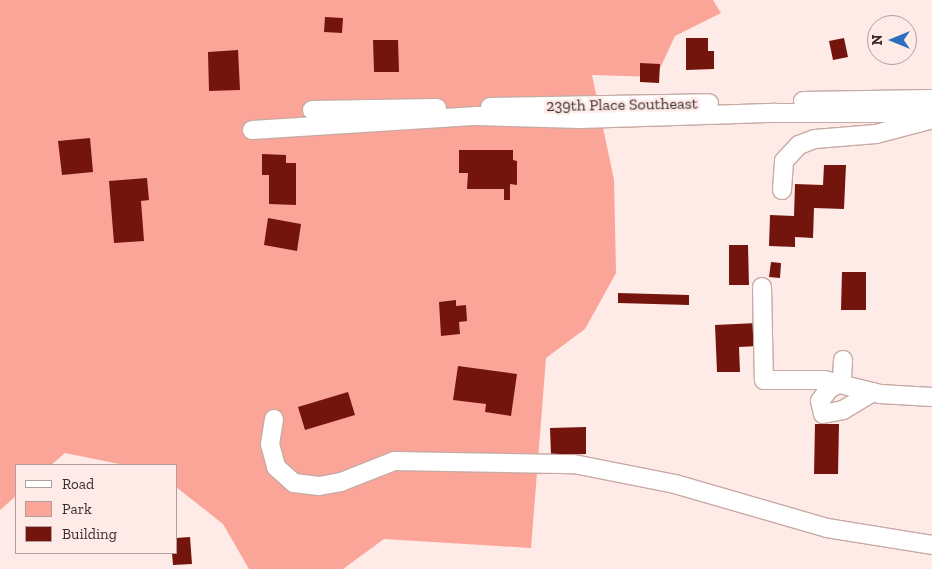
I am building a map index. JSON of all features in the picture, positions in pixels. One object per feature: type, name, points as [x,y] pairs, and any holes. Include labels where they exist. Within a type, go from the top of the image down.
[{"type":"street","name":"239th Place Southeast","points":[[312,110],[932,99]]},
{"type":"street","points":[[252,130],[477,116],[580,119],[776,113],[932,113]]},
{"type":"street","points":[[782,190],[784,161],[799,145],[815,139],[876,134],[932,120]]},
{"type":"street","points":[[762,287],[764,380],[842,382],[874,392],[932,397]]},
{"type":"street","points":[[842,382],[843,360]]},
{"type":"street","points":[[842,382],[822,396],[820,409],[823,414],[843,410],[874,392]]},
{"type":"street","points":[[274,419],[270,444],[276,467],[294,483],[319,486],[341,482],[394,461],[574,464],[676,484],[827,528],[932,545]]},
{"type":"green space","points":[[0,0],[713,0],[721,13],[675,36],[656,77],[592,75],[614,180],[616,273],[585,329],[546,358],[531,548],[384,539],[343,569],[249,569],[223,524],[178,489],[178,464],[119,464],[65,453],[52,464],[15,464],[15,497],[0,510]]},
{"type":"building","points":[[325,17],[343,18],[342,33],[324,32]]},
{"type":"building","points":[[686,38],[708,38],[708,51],[714,51],[714,69],[686,70]]},
{"type":"building","points":[[844,38],[848,57],[833,60],[829,41]]},
{"type":"building","points":[[373,40],[398,40],[399,72],[374,72]]},
{"type":"building","points":[[238,50],[240,90],[209,91],[208,52]]},
{"type":"building","points":[[640,63],[660,64],[659,83],[640,82]]},
{"type":"building","points":[[90,138],[93,172],[62,175],[58,141]]},
{"type":"building","points":[[459,150],[513,150],[513,160],[517,161],[517,185],[510,184],[510,200],[504,200],[504,189],[467,189],[468,173],[459,173]]},
{"type":"building","points":[[262,154],[286,155],[286,163],[296,163],[296,205],[269,204],[269,175],[262,175]]},
{"type":"building","points":[[824,165],[846,165],[844,209],[814,208],[813,238],[795,237],[795,247],[769,246],[770,215],[794,216],[795,184],[823,185]]},
{"type":"building","points":[[147,178],[149,200],[141,201],[144,241],[114,243],[109,181]]},
{"type":"building","points":[[268,218],[301,224],[297,251],[264,245]]},
{"type":"building","points":[[729,245],[748,245],[749,285],[729,285]]},
{"type":"building","points":[[771,262],[781,263],[780,278],[769,277]]},
{"type":"building","points":[[842,272],[866,272],[866,310],[841,310]]},
{"type":"building","points":[[618,293],[689,295],[689,305],[618,303]]},
{"type":"building","points":[[456,300],[456,306],[466,305],[467,321],[459,322],[460,334],[441,336],[439,302]]},
{"type":"building","points":[[757,323],[758,346],[739,347],[740,372],[717,372],[715,325]]},
{"type":"building","points":[[458,366],[517,374],[511,416],[485,412],[486,404],[453,400]]},
{"type":"building","points":[[348,392],[355,415],[305,430],[298,407]]},
{"type":"building","points":[[815,424],[839,424],[838,474],[814,474]]},
{"type":"building","points":[[586,427],[586,454],[551,455],[550,428]]},
{"type":"building","points":[[190,537],[192,564],[173,565],[172,554],[178,554],[178,538]]}]
